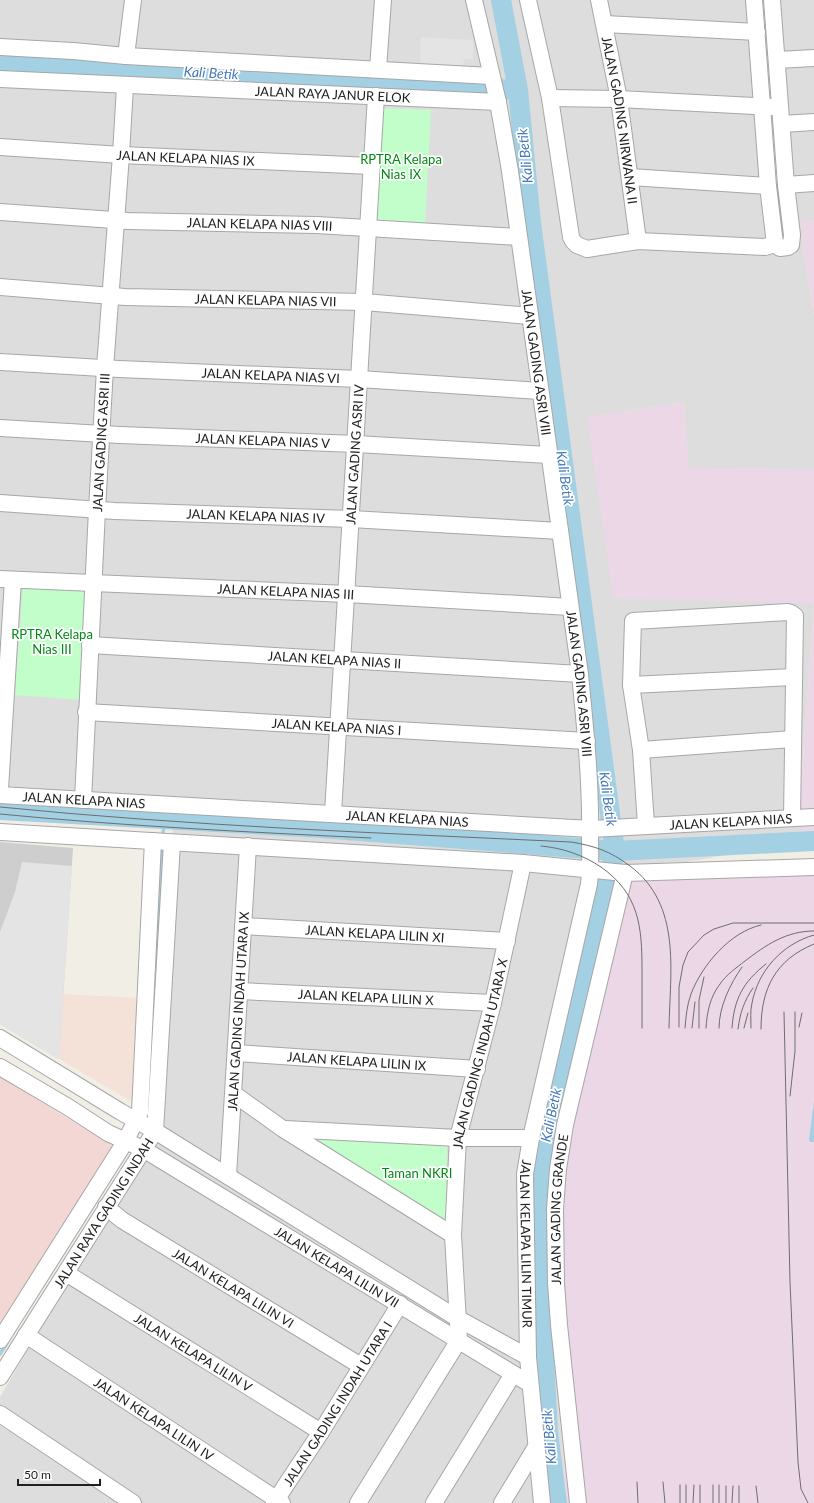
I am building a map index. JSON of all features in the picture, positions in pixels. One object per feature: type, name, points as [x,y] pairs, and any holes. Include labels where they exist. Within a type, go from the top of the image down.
[{"type":"street","points":[[126,56],[133,0]]},
{"type":"street","points":[[378,69],[383,0]]},
{"type":"street","name":"JALAN GADING ASRI VIII","points":[[474,0],[491,77],[498,101],[510,171],[580,674],[587,741],[591,809],[595,830],[592,865]]},
{"type":"street","points":[[528,0],[550,98],[573,241],[581,248],[587,249],[638,241],[765,247],[775,244]]},
{"type":"street","name":"JALAN GADING NIRWANA II","points":[[599,0],[619,99],[638,241]]},
{"type":"street","points":[[754,0],[768,186],[775,244],[780,248],[784,248],[791,245],[792,242],[786,185],[772,0]]},
{"type":"street","points":[[605,24],[757,32]]},
{"type":"street","name":"JALAN RAYA JANUR ELOK","points":[[0,47],[73,51],[126,56],[378,69],[491,77]]},
{"type":"street","points":[[777,60],[814,58]]},
{"type":"street","name":"JALAN RAYA JANUR ELOK","points":[[0,79],[124,86],[498,101]]},
{"type":"street","name":"JALAN GADING ASRI III","points":[[83,800],[86,712],[105,368],[112,295],[124,86]]},
{"type":"street","name":"JALAN GADING ASRI IV","points":[[333,813],[376,96]]},
{"type":"street","points":[[550,98],[619,99],[781,108]]},
{"type":"street","points":[[782,124],[814,122]]},
{"type":"street","name":"JALAN KELAPA NIAS IX","points":[[0,147],[121,155],[372,166]]},
{"type":"street","points":[[630,177],[768,186]]},
{"type":"street","points":[[786,185],[814,183]]},
{"type":"street","name":"JALAN KELAPA NIAS VIII","points":[[0,212],[116,220],[316,225],[519,237]]},
{"type":"street","name":"JALAN KELAPA NIAS VII","points":[[0,287],[125,297],[364,302],[530,316]]},
{"type":"street","name":"JALAN KELAPA NIAS VI","points":[[0,362],[360,379],[540,391]]},
{"type":"street","name":"JALAN KELAPA NIAS V","points":[[0,428],[102,434],[356,444],[549,455]]},
{"type":"street","name":"JALAN KELAPA NIAS IV","points":[[0,503],[97,510],[351,519],[560,531]]},
{"type":"street","points":[[0,789],[7,580]]},
{"type":"street","name":"JALAN KELAPA NIAS III","points":[[7,580],[347,594],[570,607]]},
{"type":"street","points":[[646,826],[641,750],[631,685],[633,621],[788,612],[795,616],[792,818]]},
{"type":"street","name":"JALAN KELAPA NIAS II","points":[[90,645],[580,674]]},
{"type":"street","points":[[631,685],[794,677]]},
{"type":"street","name":"JALAN KELAPA NIAS I","points":[[86,712],[587,741]]},
{"type":"street","points":[[641,750],[793,739]]},
{"type":"street","name":"JALAN KELAPA NIAS","points":[[0,795],[333,813],[595,830],[625,827],[814,817]]},
{"type":"street","points":[[0,832],[523,863],[592,865],[619,873],[814,867]]},
{"type":"street","name":"JALAN RAYA GADING INDAH","points":[[0,1340],[125,1142],[140,1112],[153,841]]},
{"type":"street","name":"JALAN RAYA GADING INDAH","points":[[0,1377],[155,1131],[172,843]]},
{"type":"street","name":"JALAN GADING INDAH UTARA IX","points":[[228,1176],[248,846]]},
{"type":"street","name":"JALAN GADING INDAH UTARA X","points":[[459,1340],[453,1235],[458,1138],[493,1003],[523,863]]},
{"type":"street","name":"JALAN KELAPA LILIN TIMUR","points":[[542,1503],[528,1357],[525,1174],[531,1138],[592,865]]},
{"type":"street","name":"JALAN GADING GRANDE","points":[[578,1503],[559,1325],[556,1282],[555,1209],[558,1169],[566,1125],[619,873]]},
{"type":"street","name":"JALAN KELAPA LILIN XI","points":[[243,926],[507,941]]},
{"type":"street","name":"JALAN KELAPA LILIN X","points":[[240,991],[493,1003]]},
{"type":"street","name":"JALAN KELAPA LILIN VII","points":[[0,1038],[120,1112],[155,1131],[457,1318],[528,1357]]},
{"type":"street","name":"JALAN KELAPA LILIN IX","points":[[236,1053],[477,1069]]},
{"type":"street","name":"JALAN KELAPA LILIN VII","points":[[0,1067],[108,1133],[143,1149],[530,1384]]},
{"type":"street","points":[[234,1094],[283,1128],[453,1235]]},
{"type":"street","points":[[283,1128],[458,1138],[531,1138]]},
{"type":"street","name":"JALAN KELAPA LILIN VI","points":[[106,1207],[122,1220],[361,1366]]},
{"type":"street","name":"JALAN KELAPA LILIN V","points":[[66,1274],[321,1432]]},
{"type":"street","name":"JALAN GADING INDAH UTARA I","points":[[277,1502],[400,1304]]},
{"type":"street","name":"JALAN KELAPA LILIN IV","points":[[26,1335],[277,1502]]},
{"type":"street","points":[[358,1503],[459,1340]]},
{"type":"street","points":[[434,1503],[513,1374]]},
{"type":"street","points":[[0,1414],[133,1503]]},
{"type":"street","points":[[502,1503],[536,1447]]},
{"type":"shaded area","points":[[0,0],[814,0],[814,220],[801,222],[804,254],[814,315],[814,468],[688,468],[684,402],[588,417],[814,604],[800,800],[803,841],[625,873],[562,1094],[549,1154],[546,1247],[567,1503],[0,1503],[0,1397],[149,1144],[175,798],[0,786]]},
{"type":"shaded area","points":[[421,37],[473,40],[473,59],[464,59],[463,66],[420,65]]},
{"type":"shaded area","points":[[814,220],[814,315],[804,254],[801,222]]},
{"type":"shaded area","points":[[684,402],[689,468],[814,468],[814,604],[613,598],[587,417]]},
{"type":"shaded area","points":[[814,604],[814,840],[803,841],[800,800]]},
{"type":"shaded area","points":[[0,842],[73,848],[59,1059],[0,1024]]},
{"type":"shaded area","points":[[22,862],[72,866],[59,1059],[0,1024],[0,932],[15,892]]},
{"type":"shaded area","points":[[814,867],[814,1503],[567,1503],[547,1247],[551,1154],[563,1095],[625,874]]},
{"type":"shaded area","points":[[63,994],[139,998],[134,1103],[59,1059]]},
{"type":"shaded area","points":[[0,1077],[115,1147],[0,1328]]},
{"type":"green space","name":"RPTRA Kelapa Nias IX","points":[[377,108],[431,110],[425,225],[371,223]]},
{"type":"green space","name":"RPTRA Kelapa Nias III","points":[[23,584],[89,588],[81,700],[15,695]]},
{"type":"green space","name":"Taman NKRI","points":[[301,1134],[447,1146],[446,1226]]},
{"type":"water","points":[[814,1101],[814,1142],[810,1142],[809,1140]]},
{"type":"waterway","name":"Kali Betik","points":[[501,0],[518,90],[531,223],[615,851],[550,1115],[539,1170],[537,1227],[548,1433],[557,1503]]},
{"type":"waterway","name":"Kali Betik","points":[[0,62],[514,90]]},
{"type":"waterway","points":[[0,810],[322,828],[615,851],[814,841]]},
{"type":"waterway","points":[[163,835],[164,818]]},
{"type":"waterway","points":[[155,967],[162,848]]},
{"type":"waterway","points":[[0,1354],[7,1343]]},
{"type":"tram line","points":[[0,807],[71,814],[214,824],[571,842],[595,847],[616,856],[630,866],[647,882],[658,900],[665,919],[671,962],[669,1028]]},
{"type":"tram line","points":[[0,814],[139,825],[371,838]]},
{"type":"tram line","points":[[541,846],[565,850],[601,867],[614,877],[631,900],[636,912],[641,939],[642,1028]]},
{"type":"tram line","points":[[679,1027],[679,987],[683,965],[688,952],[704,935],[714,929],[733,923],[814,923]]},
{"type":"tram line","points":[[685,1028],[686,1015],[691,994],[702,972],[710,961],[728,942],[750,929],[761,925]]},
{"type":"tram line","points":[[706,1028],[711,999],[722,981],[728,975],[769,944],[794,933],[814,931]]},
{"type":"tram line","points":[[751,1028],[751,1012],[755,991],[766,970],[773,960],[782,952],[802,939],[814,935]]},
{"type":"tram line","points":[[761,1029],[764,1001],[767,989],[773,978],[780,967],[789,958],[814,944]]},
{"type":"tram line","points":[[732,1028],[735,1008],[741,992],[751,978],[766,964]]},
{"type":"tram line","points":[[719,1028],[719,1020],[726,996],[742,967]]},
{"type":"tram line","points":[[699,1028],[699,1000],[704,977]]},
{"type":"tram line","points":[[738,1029],[743,1007],[753,988]]},
{"type":"tram line","points":[[692,1028],[695,1002]]},
{"type":"tram line","points":[[784,1012],[790,1282],[798,1462],[801,1489],[808,1503]]},
{"type":"tram line","points":[[790,1096],[795,1051],[795,1012]]},
{"type":"tram line","points":[[744,1028],[748,1013]]},
{"type":"tram line","points":[[799,1027],[802,1013]]},
{"type":"tram line","points":[[637,1482],[638,1503]]},
{"type":"tram line","points":[[663,1482],[665,1503]]},
{"type":"tram line","points":[[680,1485],[680,1503]]},
{"type":"tram line","points":[[686,1485],[686,1503]]},
{"type":"tram line","points":[[693,1503],[694,1485]]},
{"type":"tram line","points":[[700,1485],[700,1503]]},
{"type":"tram line","points":[[713,1485],[713,1503]]},
{"type":"tram line","points":[[719,1485],[719,1503]]},
{"type":"tram line","points":[[726,1486],[726,1503]]},
{"type":"tram line","points":[[732,1503],[733,1486]]},
{"type":"tram line","points":[[739,1486],[739,1503]]},
{"type":"tram line","points":[[756,1486],[758,1503]]}]
